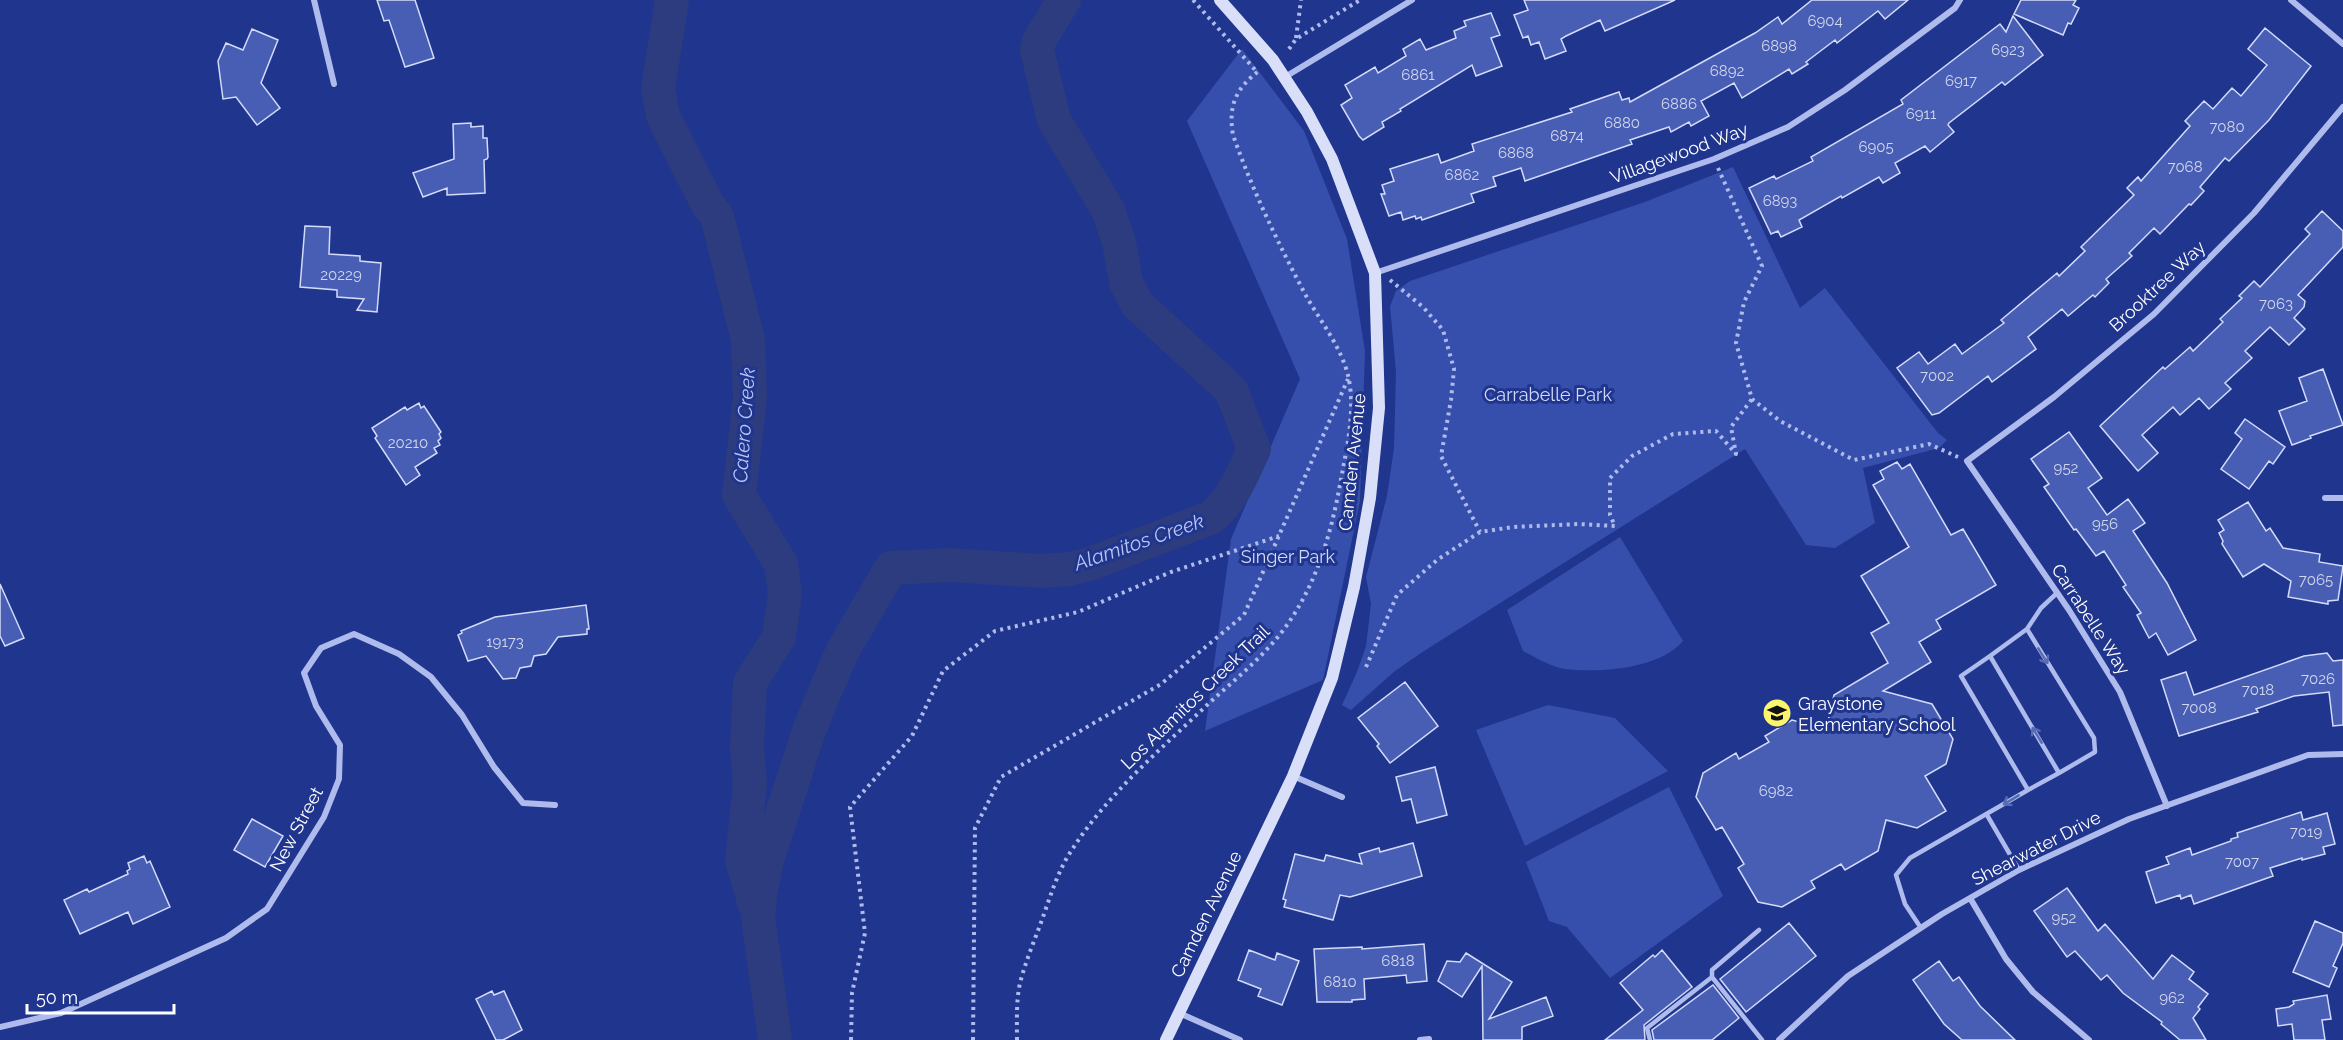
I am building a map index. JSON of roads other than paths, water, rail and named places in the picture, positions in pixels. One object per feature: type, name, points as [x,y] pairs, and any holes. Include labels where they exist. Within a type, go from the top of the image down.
[{"type":"street","points":[[314,0],[334,84]]},
{"type":"street","name":"Camden Avenue","points":[[1166,1040],[1293,776],[1332,678],[1354,587],[1370,498],[1379,408],[1375,273],[1332,159],[1307,112],[1273,60],[1220,0]]},
{"type":"street","points":[[1284,77],[1412,0]]},
{"type":"street","name":"Villagewood Way","points":[[1375,273],[1714,159],[1788,127],[1845,90],[1955,8],[1960,0]]},
{"type":"street","points":[[2291,0],[2343,44]]},
{"type":"street","name":"Brooktree Way","points":[[1967,461],[2054,397],[2154,314],[2254,213],[2343,107]]},
{"type":"street","name":"Carrabelle Way","points":[[1967,461],[2057,593],[2120,692],[2166,806]]},
{"type":"street","points":[[2325,498],[2343,498]]},
{"type":"street","name":"New Street","points":[[0,1027],[61,1013],[226,938],[267,909],[324,817],[339,779],[340,745],[316,706],[304,672],[321,648],[354,634],[399,654],[431,677],[462,714],[494,767],[523,803],[555,805]]},
{"type":"street","name":"Shearwater Drive","points":[[1779,1040],[1848,975],[1921,928],[2019,870],[2129,819],[2308,755],[2343,754]]},
{"type":"street","points":[[1293,776],[1342,797]]},
{"type":"street","points":[[1970,898],[2006,959],[2026,984],[2089,1040]]},
{"type":"street","points":[[1179,1012],[1240,1040]]},
{"type":"street","points":[[1420,1040],[1429,1039]]},
{"type":"lane","points":[[2028,790],[1961,676],[2027,629],[2041,608],[2057,593]]},
{"type":"lane","points":[[1921,928],[1905,904],[1896,875],[1910,858],[2095,752],[2094,738],[2027,629]]},
{"type":"lane","points":[[1990,656],[2059,772]]},
{"type":"lane","points":[[1987,815],[2019,870]]},
{"type":"lane","points":[[1759,930],[1712,970],[1712,977],[1762,1040]]},
{"type":"lane","points":[[1650,1040],[1647,1028],[1712,977]]},
{"type":"waterway","name":"Calero Creek","points":[[672,0],[658,88],[663,116],[708,205],[717,216],[748,340],[750,398],[739,495],[781,564],[785,593],[779,637],[750,683],[747,748],[750,784],[742,860],[755,905]]},
{"type":"waterway","name":"Alamitos Creek","points":[[775,1040],[758,917],[767,860],[810,728],[826,689],[843,650],[891,568],[950,565],[1042,571],[1069,569],[1090,564],[1210,518],[1231,495],[1254,449],[1231,390],[1138,305],[1126,283],[1119,242],[1108,210],[1054,120],[1037,50],[1039,41],[1064,0]]},
{"type":"place","name":"Graystone Elementary School","points":[[1777,713]]},
{"type":"park label","name":"Carrabelle Park","points":[[1548,394]]},
{"type":"park label","name":"Singer Park","points":[[1288,556]]}]
